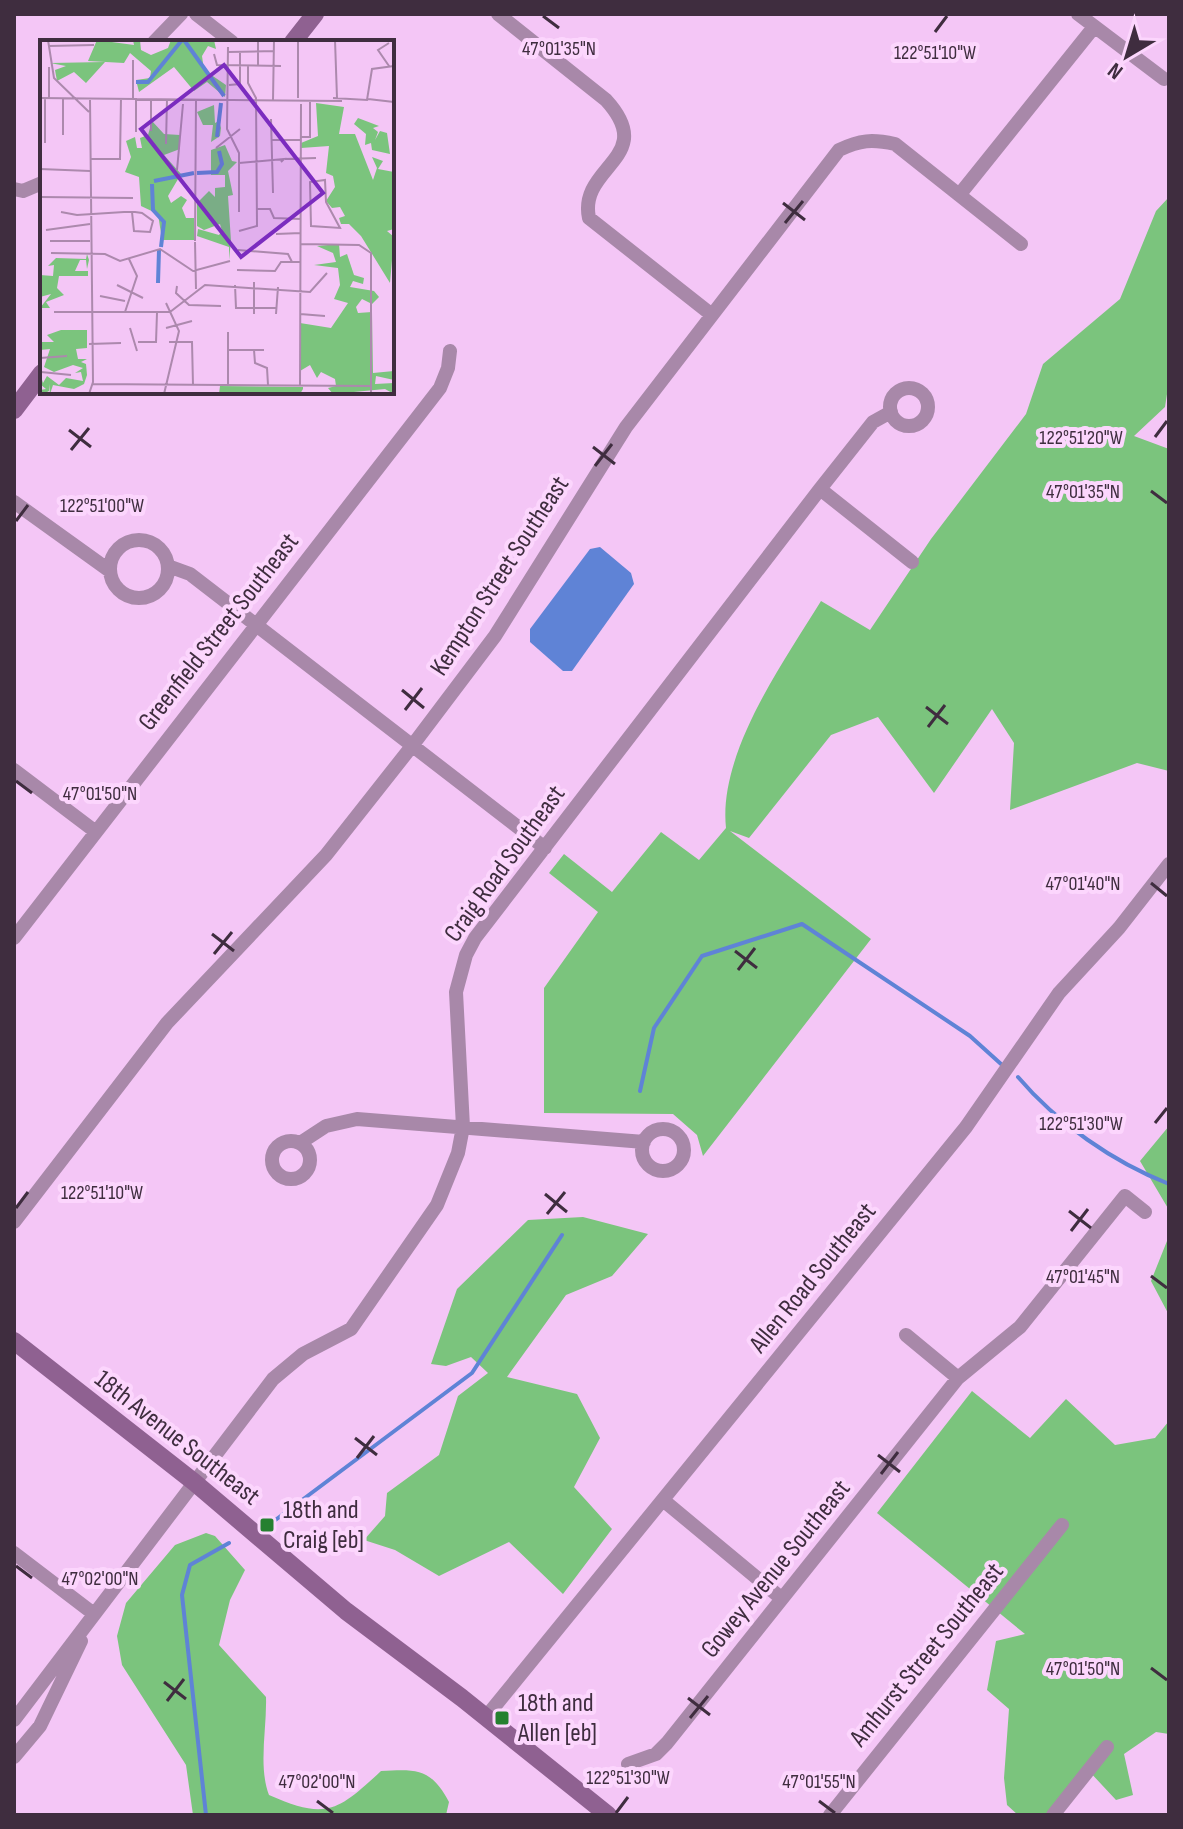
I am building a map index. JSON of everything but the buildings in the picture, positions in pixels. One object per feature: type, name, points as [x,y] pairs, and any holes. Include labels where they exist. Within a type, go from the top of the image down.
[{"type":"street","points":[[156,40],[181,14]]},
{"type":"street","points":[[196,14],[229,40]]},
{"type":"street","points":[[295,40],[315,14]]},
{"type":"street","points":[[498,14],[606,100],[620,115],[625,140],[620,153],[588,194],[589,218],[712,315]]},
{"type":"street","points":[[1078,14],[1164,79]]},
{"type":"street","points":[[960,194],[1094,27]]},
{"type":"street","name":"Kempton Street Southeast","points":[[14,1222],[167,1023],[326,855],[412,746],[495,636],[626,427],[827,164],[855,142],[874,139],[895,144],[1021,244]]},
{"type":"street","points":[[14,189],[23,191],[40,184]]},
{"type":"street","name":"Greenfield Street Southeast","points":[[14,938],[440,388],[448,368],[450,351]]},
{"type":"street","points":[[14,410],[40,376]]},
{"type":"street","name":"Craig Road Southeast","points":[[14,1720],[287,1365],[341,1337],[360,1320],[437,1205],[458,1153],[463,1127],[455,1011],[459,973],[475,938],[820,489],[873,422],[891,412]]},
{"type":"street","points":[[820,489],[912,562]]},
{"type":"street","points":[[14,502],[110,571],[120,591],[141,598],[161,588],[168,566]]},
{"type":"street","points":[[110,571],[117,550],[137,540],[158,547],[168,566],[190,574],[545,848]]},
{"type":"street","points":[[14,770],[96,832]]},
{"type":"street","name":"Allen Road Southeast","points":[[486,1717],[966,1127],[1059,993],[1119,928],[1169,864]]},
{"type":"street","points":[[300,1143],[326,1126],[357,1119],[644,1142]]},
{"type":"street","name":"Gowey Avenue Southeast","points":[[628,1764],[656,1754],[667,1743],[958,1378],[1020,1327],[1125,1196],[1145,1212]]},
{"type":"street","points":[[906,1335],[958,1378]]},
{"type":"street","name":"18th Avenue Southeast","points":[[14,1341],[194,1482],[346,1611],[608,1815]]},
{"type":"street","points":[[663,1500],[781,1598]]},
{"type":"street","name":"Amhurst Street Southeast","points":[[830,1815],[1062,1525]]},
{"type":"street","points":[[14,1553],[94,1614]]},
{"type":"street","points":[[14,1757],[40,1726],[74,1658],[83,1629]]},
{"type":"street","points":[[1053,1815],[1107,1747]]},
{"type":"green space","points":[[1169,197],[1169,381],[1165,407],[1134,436],[1169,449],[1169,771],[1137,763],[1010,810],[1014,743],[992,709],[934,793],[878,717],[831,735],[749,838],[730,831],[871,939],[703,1156],[697,1135],[673,1114],[544,1113],[544,988],[598,912],[549,873],[564,854],[612,892],[661,832],[699,860],[726,828],[726,799],[732,770],[756,710],[821,601],[870,630],[931,539],[1026,414],[1043,364],[1120,299],[1156,211]]},
{"type":"green space","points":[[1169,1126],[1169,1210],[1140,1161]]},
{"type":"green space","points":[[583,1217],[648,1234],[612,1276],[566,1295],[507,1377],[577,1394],[600,1438],[574,1487],[612,1529],[563,1594],[509,1542],[439,1576],[395,1550],[364,1540],[385,1516],[387,1493],[439,1455],[458,1396],[488,1373],[471,1357],[446,1366],[431,1364],[457,1289],[528,1220]]},
{"type":"green space","points":[[1169,1236],[1169,1315],[1151,1281]]},
{"type":"green space","points":[[972,1391],[1030,1438],[1066,1399],[1115,1445],[1155,1438],[1169,1421],[1169,1734],[1156,1732],[1124,1754],[1133,1795],[1116,1800],[1088,1770],[1053,1815],[1018,1815],[1007,1805],[1004,1778],[1009,1709],[987,1690],[996,1641],[1025,1634],[877,1513]]},
{"type":"green space","points":[[206,1533],[215,1536],[245,1570],[230,1600],[219,1645],[266,1697],[263,1760],[269,1795],[304,1808],[330,1808],[353,1796],[381,1771],[414,1771],[429,1777],[442,1791],[449,1802],[446,1815],[193,1815],[186,1765],[122,1665],[117,1636],[126,1603],[175,1545]]},
{"type":"water","points":[[600,547],[631,573],[634,584],[572,671],[563,671],[530,642],[530,629],[590,549]]},
{"type":"waterway","points":[[640,1091],[654,1028],[702,956],[802,924],[970,1036],[1001,1064]]},
{"type":"waterway","points":[[1018,1077],[1050,1110],[1087,1140],[1169,1184]]},
{"type":"waterway","points":[[274,1521],[472,1373],[562,1235]]},
{"type":"waterway","points":[[206,1815],[182,1595],[190,1565],[229,1543]]},
{"type":"place","name":"18th and Craig [eb]","points":[[267,1525]]},
{"type":"place","name":"18th and Allen [eb]","points":[[502,1718]]}]
